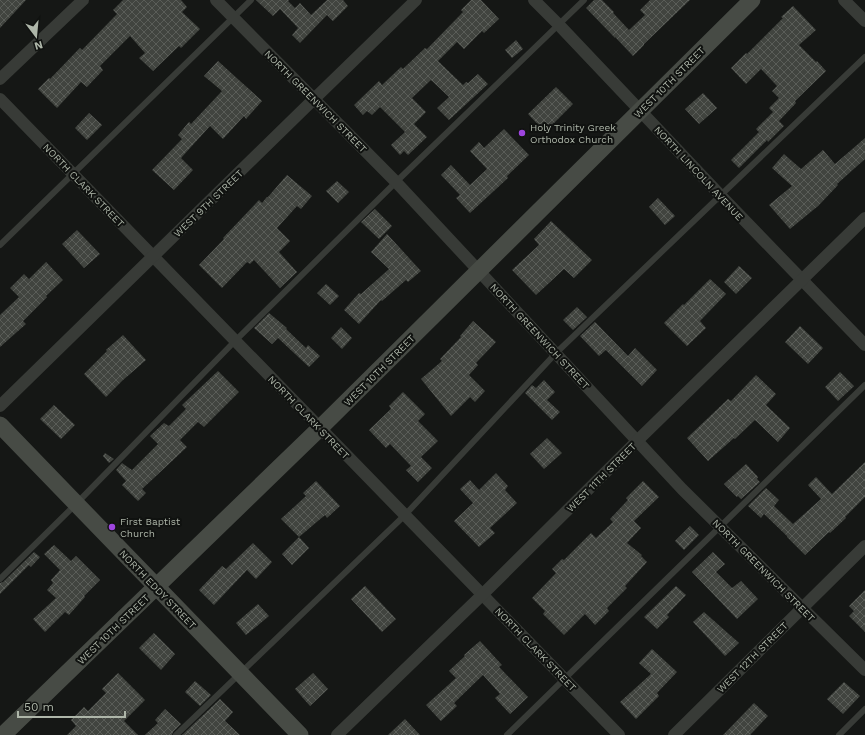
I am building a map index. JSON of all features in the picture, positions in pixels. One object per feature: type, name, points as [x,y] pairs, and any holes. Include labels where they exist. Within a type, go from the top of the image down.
[{"type":"street","points":[[0,79],[83,0]]},
{"type":"street","name":"NORTH GREENWICH STREET","points":[[216,0],[396,182],[682,489],[865,670]]},
{"type":"street","name":"WEST 9TH STREET","points":[[0,406],[416,0]]},
{"type":"street","name":"NORTH LINCOLN AVENUE","points":[[534,0],[865,345]]},
{"type":"street","name":"WEST 10TH STREET","points":[[3,735],[320,428],[752,0]]},
{"type":"street","points":[[844,0],[865,21]]},
{"type":"street","name":"NORTH CLARK STREET","points":[[0,99],[619,735]]},
{"type":"street","name":"WEST 11TH STREET","points":[[337,735],[482,595],[865,218]]},
{"type":"street","name":"NORTH EDDY STREET","points":[[0,425],[300,735]]},
{"type":"street","name":"WEST 12TH STREET","points":[[674,735],[865,546]]},
{"type":"lane","points":[[0,245],[250,0]]},
{"type":"lane","points":[[0,579],[76,504],[235,341],[396,182],[584,0]]},
{"type":"lane","points":[[176,735],[405,515],[556,353],[865,57]]},
{"type":"lane","points":[[507,735],[865,385]]},
{"type":"lane","points":[[839,735],[865,709]]},
{"type":"building","points":[[0,0],[26,0],[0,28]]},
{"type":"building","points":[[123,0],[181,0],[187,7],[182,12],[200,29],[181,48],[179,46],[153,71],[139,58],[145,53],[130,36],[100,66],[103,70],[87,87],[81,82],[57,108],[38,89],[49,78],[50,79],[80,48],[82,50],[117,14],[113,10]]},
{"type":"building","points":[[256,0],[289,0],[288,1],[295,8],[300,3],[311,15],[327,0],[343,0],[348,6],[333,21],[327,15],[300,43],[292,35],[298,28],[280,9],[273,16]]},
{"type":"building","points":[[471,0],[481,0],[499,19],[484,33],[482,31],[464,49],[457,42],[438,61],[463,85],[466,82],[468,83],[478,74],[488,84],[449,120],[437,108],[449,97],[431,80],[412,98],[426,112],[414,124],[427,137],[408,155],[404,151],[400,155],[391,145],[405,132],[380,107],[372,115],[367,111],[363,115],[354,105],[379,81],[382,85],[401,67],[403,69],[425,48],[427,49],[463,12],[461,10]]},
{"type":"building","points":[[594,0],[602,0],[629,30],[645,15],[640,10],[650,0],[690,0],[633,56],[586,8]]},
{"type":"building","points":[[793,6],[816,30],[799,45],[826,71],[795,101],[796,103],[779,121],[784,126],[768,142],[767,140],[739,168],[731,160],[759,132],[756,129],[773,112],[769,108],[779,98],[772,91],[777,86],[761,69],[746,84],[731,68],[783,18],[781,17]]},
{"type":"building","points":[[516,40],[523,49],[512,58],[505,50]]},
{"type":"building","points":[[218,61],[262,101],[246,119],[244,116],[223,139],[210,126],[181,158],[193,170],[174,190],[152,170],[182,139],[178,135],[189,122],[191,124],[222,91],[204,76]]},
{"type":"building","points":[[556,87],[573,104],[545,132],[528,114]]},
{"type":"building","points":[[703,93],[717,108],[699,124],[685,109]]},
{"type":"building","points":[[89,113],[102,125],[87,140],[75,128]]},
{"type":"building","points":[[504,129],[529,155],[507,176],[508,178],[470,213],[456,198],[460,195],[441,175],[451,165],[470,185],[487,169],[470,151],[479,142],[484,148]]},
{"type":"building","points":[[865,138],[865,159],[837,184],[838,185],[818,206],[790,229],[769,205],[792,186],[772,168],[784,154],[801,169],[823,150],[835,164]]},
{"type":"building","points":[[287,175],[312,196],[301,209],[297,206],[277,228],[290,241],[279,252],[297,272],[280,288],[254,260],[250,264],[247,262],[222,288],[199,265],[259,200],[262,203]]},
{"type":"building","points":[[337,181],[349,192],[338,203],[326,191]]},
{"type":"building","points":[[658,198],[675,216],[665,225],[649,207]]},
{"type":"building","points":[[375,209],[392,226],[379,239],[361,222]]},
{"type":"building","points":[[551,221],[592,260],[574,278],[564,269],[536,295],[512,270],[539,245],[534,239]]},
{"type":"building","points":[[77,230],[100,254],[84,268],[62,244]]},
{"type":"building","points":[[387,234],[421,271],[408,282],[406,280],[382,301],[381,300],[359,324],[344,310],[359,293],[361,294],[389,269],[371,252]]},
{"type":"building","points":[[46,262],[63,280],[23,321],[26,324],[0,347],[0,315],[19,297],[10,288],[24,274],[29,279]]},
{"type":"building","points":[[739,266],[752,278],[736,294],[724,282]]},
{"type":"building","points":[[710,279],[726,294],[700,321],[706,328],[687,346],[664,323]]},
{"type":"building","points":[[326,284],[339,296],[330,305],[317,293]]},
{"type":"building","points":[[577,307],[587,317],[573,330],[563,320]]},
{"type":"building","points":[[269,313],[287,328],[286,329],[306,348],[308,345],[320,356],[309,367],[278,338],[272,344],[254,328]]},
{"type":"building","points":[[473,321],[496,342],[476,363],[478,365],[469,375],[485,391],[475,402],[470,397],[451,416],[421,379],[442,361],[440,359],[461,337],[460,336]]},
{"type":"building","points":[[595,322],[628,356],[635,348],[657,370],[642,386],[606,350],[599,356],[580,336]]},
{"type":"building","points":[[800,326],[823,348],[808,364],[785,342]]},
{"type":"building","points":[[341,327],[352,338],[342,349],[331,338]]},
{"type":"building","points":[[123,335],[146,360],[106,397],[84,374],[107,351],[106,350]]},
{"type":"building","points":[[218,371],[239,392],[204,427],[198,422],[180,440],[187,447],[142,489],[146,493],[138,501],[122,485],[126,481],[116,470],[122,463],[132,470],[158,444],[150,436],[164,423],[169,426],[186,409],[182,405]]},
{"type":"building","points":[[840,372],[854,386],[838,401],[825,387]]},
{"type":"building","points":[[756,375],[776,394],[766,405],[790,428],[778,442],[755,420],[708,461],[687,438],[728,399],[731,401]]},
{"type":"building","points":[[544,380],[555,392],[547,400],[560,412],[552,420],[525,393],[532,385],[536,388]]},
{"type":"building","points":[[403,392],[425,414],[418,421],[438,441],[421,457],[432,468],[418,482],[406,470],[411,466],[390,444],[386,448],[369,430],[391,409],[389,406]]},
{"type":"building","points":[[54,405],[75,425],[61,439],[40,419]]},
{"type":"building","points":[[547,438],[562,453],[544,469],[530,454]]},
{"type":"building","points":[[105,453],[114,459],[109,463],[103,456]]},
{"type":"building","points":[[865,462],[865,497],[845,517],[846,518],[805,555],[764,514],[761,518],[748,506],[766,488],[779,500],[774,506],[793,524],[821,499],[808,485],[816,477],[832,494]]},
{"type":"building","points":[[746,464],[758,477],[757,479],[760,482],[741,499],[724,484]]},
{"type":"building","points":[[496,473],[508,486],[505,490],[517,503],[490,528],[495,533],[479,547],[454,521],[473,503],[460,489],[470,480],[479,490]]},
{"type":"building","points":[[316,481],[340,506],[327,518],[325,515],[299,537],[281,519],[306,496],[303,493]]},
{"type":"building","points":[[643,481],[659,497],[634,521],[641,528],[627,543],[642,555],[641,556],[647,562],[625,586],[627,588],[607,608],[609,611],[595,625],[585,614],[564,635],[543,614],[545,611],[532,598],[556,573],[552,569],[562,559],[564,560],[591,533],[596,538],[613,522],[610,519],[628,500],[626,498]]},
{"type":"building","points":[[690,526],[699,535],[684,550],[675,541]]},
{"type":"building","points":[[299,537],[309,548],[292,565],[282,554]]},
{"type":"building","points":[[253,543],[272,562],[256,579],[247,570],[214,605],[199,590],[222,566],[226,569]]},
{"type":"building","points":[[54,545],[71,561],[76,556],[100,580],[84,596],[85,597],[69,615],[65,612],[45,632],[33,619],[56,598],[47,590],[53,583],[51,580],[60,570],[44,554]]},
{"type":"building","points":[[34,552],[40,557],[31,567],[29,565],[0,594],[0,583],[3,582]]},
{"type":"building","points":[[713,552],[725,564],[716,572],[732,588],[741,581],[758,599],[737,619],[692,572]]},
{"type":"building","points":[[365,586],[396,619],[382,632],[351,599]]},
{"type":"building","points":[[676,586],[686,595],[667,615],[669,617],[657,629],[644,617]]},
{"type":"building","points":[[865,590],[865,632],[849,616],[854,611],[849,606]]},
{"type":"building","points":[[258,604],[269,616],[246,635],[236,623]]},
{"type":"building","points":[[704,612],[739,643],[725,656],[693,622]]},
{"type":"building","points":[[154,633],[175,654],[161,670],[139,648]]},
{"type":"building","points":[[480,641],[502,665],[499,667],[528,697],[510,714],[495,698],[500,694],[483,675],[454,703],[457,706],[441,721],[426,705],[456,678],[449,671]]},
{"type":"building","points":[[652,649],[677,672],[657,693],[659,696],[636,719],[620,702],[651,674],[639,663]]},
{"type":"building","points":[[118,673],[145,700],[124,721],[138,735],[67,735],[76,726],[71,720],[84,707],[88,711],[106,693],[102,689]]},
{"type":"building","points":[[313,673],[328,689],[310,706],[295,689]]},
{"type":"building","points":[[195,681],[211,695],[200,706],[185,692]]},
{"type":"building","points":[[844,682],[860,696],[843,714],[827,699]]},
{"type":"building","points":[[220,699],[233,712],[225,721],[240,735],[182,735]]},
{"type":"building","points":[[754,703],[768,716],[750,735],[723,735]]},
{"type":"building","points":[[165,709],[181,724],[172,735],[145,735],[158,723],[155,720]]},
{"type":"building","points":[[405,719],[420,735],[388,735]]},
{"type":"place","name":"Holy Trinity Greek Orthodox Church","points":[[522,133]]},
{"type":"place","name":"First Baptist Church","points":[[112,527]]}]
